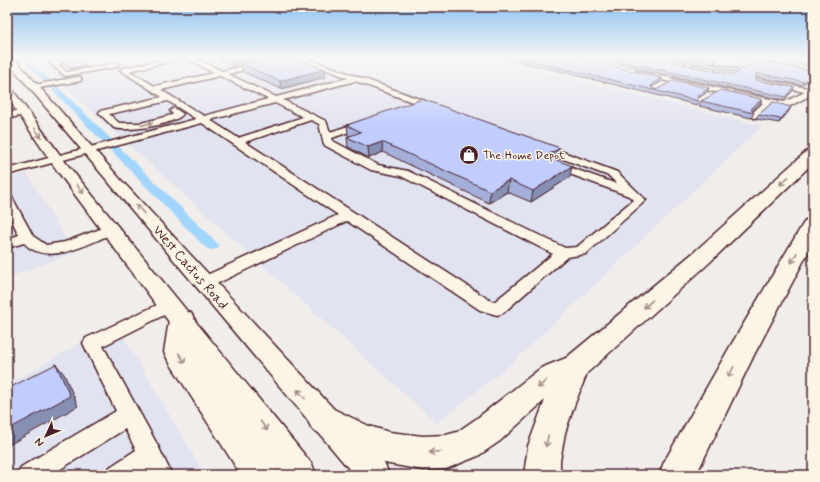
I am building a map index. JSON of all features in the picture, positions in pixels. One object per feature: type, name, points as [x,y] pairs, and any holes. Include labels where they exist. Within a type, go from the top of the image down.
[{"type":"highway","points":[[323,418],[364,441],[412,453],[446,452],[466,445],[488,430],[551,376],[576,366],[701,258],[813,154]]},
{"type":"highway","points":[[677,475],[741,353],[813,224]]},
{"type":"highway","points":[[176,313],[178,352],[262,475]]},
{"type":"highway","points":[[542,475],[546,440],[556,410],[576,366]]},
{"type":"main road","name":"West Cactus Road","points":[[19,89],[49,106],[374,475]]},
{"type":"main road","name":"West Cactus Road","points":[[19,89],[24,112],[56,159],[301,475]]},
{"type":"street","points":[[19,89],[62,80]]},
{"type":"street","points":[[138,80],[154,89],[172,105],[179,114],[175,117],[141,126],[117,126],[110,120],[172,105],[202,119],[486,306],[497,309],[563,253]]},
{"type":"street","points":[[154,89],[192,80]]},
{"type":"street","points":[[234,80],[323,123],[328,143],[375,168],[404,173],[563,253],[581,251],[640,200],[613,174],[532,144]]},
{"type":"street","points":[[7,172],[348,80]]},
{"type":"street","points":[[358,80],[425,105],[400,111]]},
{"type":"street","points":[[661,87],[671,80]]},
{"type":"street","points":[[674,80],[785,105],[813,91]]},
{"type":"street","points":[[760,80],[813,91]]},
{"type":"street","points":[[706,98],[718,90]]},
{"type":"street","points":[[754,115],[769,102]]},
{"type":"street","points":[[7,116],[24,112]]},
{"type":"street","points":[[236,142],[312,117]]},
{"type":"street","points":[[326,138],[378,119]]},
{"type":"street","points":[[563,168],[635,195]]},
{"type":"street","points":[[11,212],[32,243],[46,250],[57,249],[111,229]]},
{"type":"street","points":[[204,283],[348,215]]},
{"type":"street","points":[[7,244],[27,237]]},
{"type":"street","points":[[160,475],[92,343],[176,313]]},
{"type":"street","points":[[29,475],[129,415]]},
{"type":"street","points":[[118,475],[150,454]]},
{"type":"shaded area","points":[[58,80],[581,80],[762,126],[512,363],[437,423]]},
{"type":"shaded area","points":[[27,173],[74,253],[7,278],[7,179]]},
{"type":"shaded area","points":[[115,323],[205,475],[7,475],[7,385]]},
{"type":"building","points":[[614,80],[658,80],[652,84],[651,87],[656,90],[673,80],[709,88],[698,96],[697,99],[699,101]]},
{"type":"building","points":[[710,80],[759,80],[794,87],[786,97]]},
{"type":"building","points":[[721,90],[762,99],[751,109],[754,113],[701,101]]},
{"type":"building","name":"The Home Depot","points":[[422,99],[560,148],[546,156],[572,166],[533,191],[509,180],[490,191],[382,142],[368,147],[347,137],[361,132],[347,125]]},
{"type":"building","points":[[773,102],[791,107],[781,119],[758,115]]},
{"type":"building","points":[[7,219],[10,226],[7,227]]},
{"type":"building","points":[[56,364],[70,396],[7,430],[7,389]]},
{"type":"waterway","points":[[51,85],[212,246]]},
{"type":"place","name":"The Home Depot","points":[[469,155]]}]
